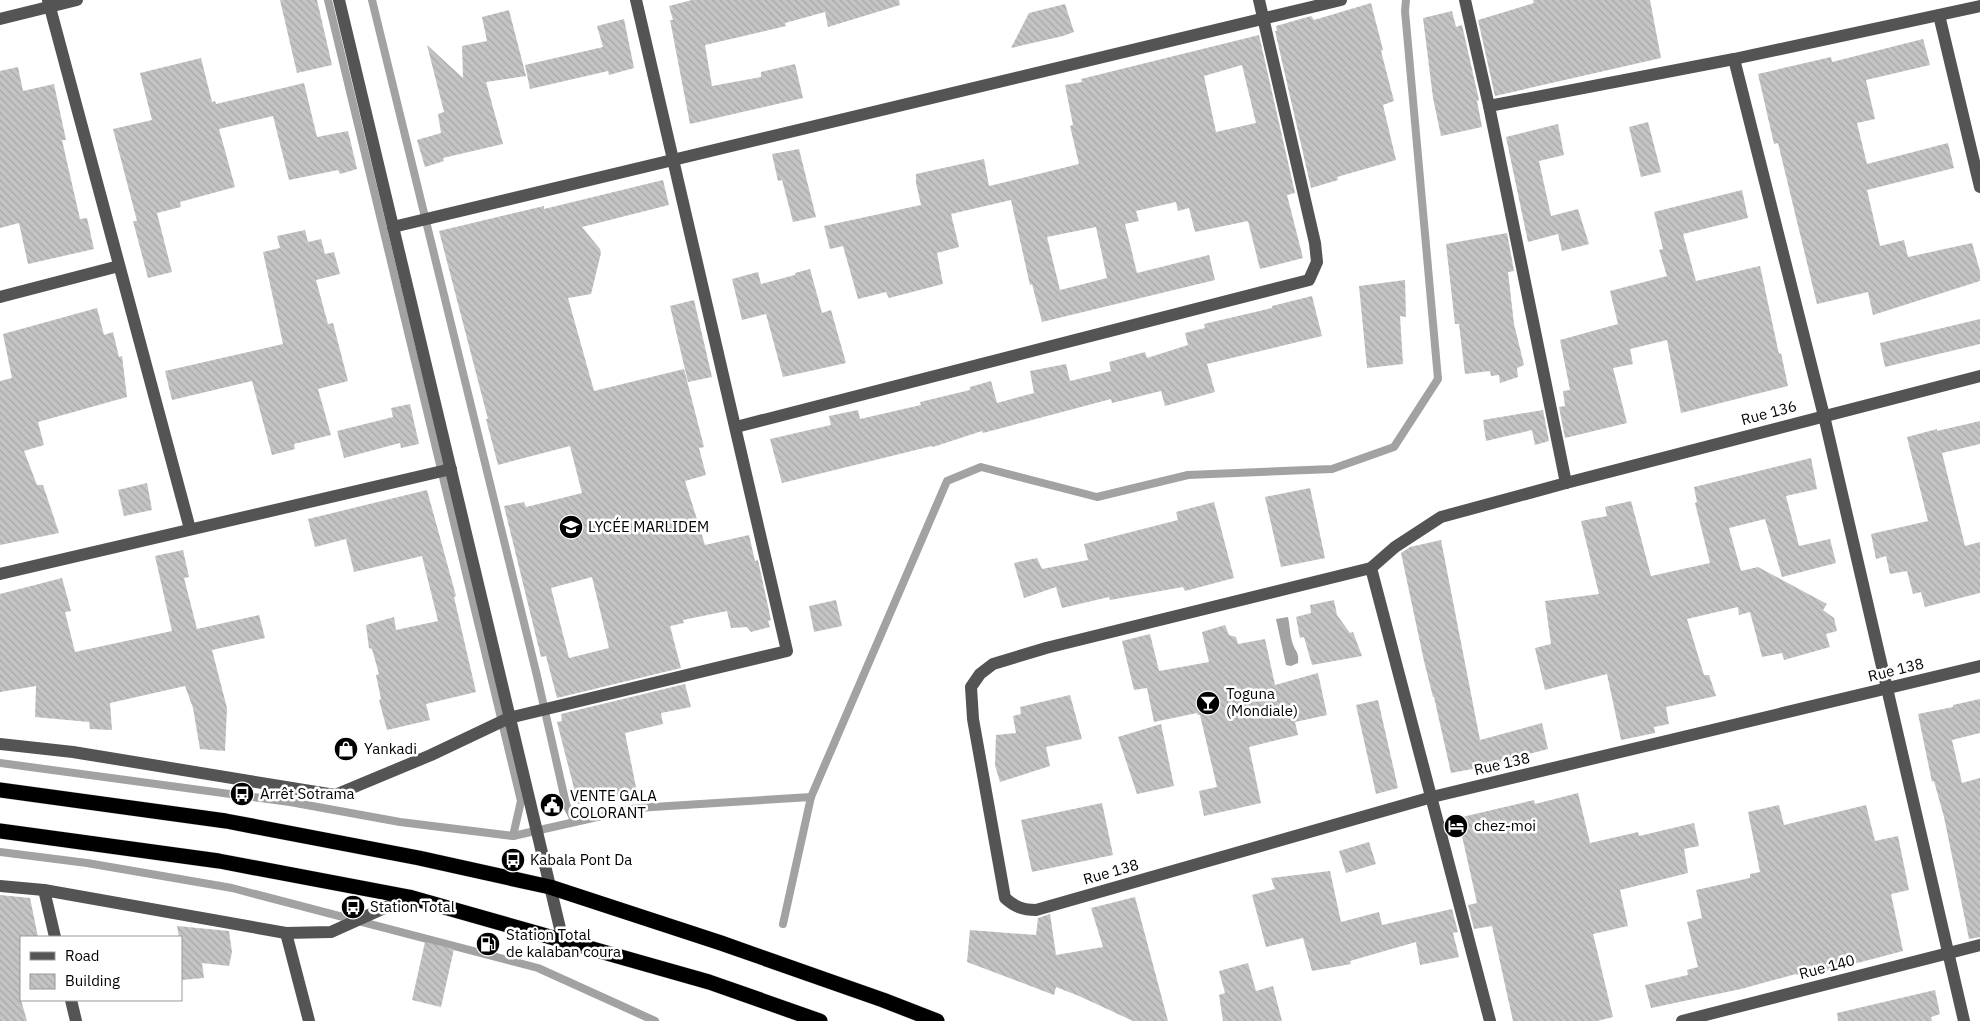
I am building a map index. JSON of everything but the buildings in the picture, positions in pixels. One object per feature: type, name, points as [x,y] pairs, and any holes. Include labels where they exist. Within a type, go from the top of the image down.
[{"type":"highway","points":[[0,790],[226,821],[419,858],[550,887],[721,943],[937,1021]]},
{"type":"highway","points":[[0,832],[219,861],[409,898],[708,982],[820,1021]]},
{"type":"street","points":[[0,19],[49,3],[77,0]]},
{"type":"street","points":[[339,0],[563,941]]},
{"type":"street","points":[[0,744],[73,752],[335,795],[431,755],[509,718],[787,651],[636,0]]},
{"type":"street","points":[[736,427],[1310,280],[1317,262],[1315,243],[1259,0]]},
{"type":"street","points":[[393,227],[1341,0]]},
{"type":"street","points":[[1464,0],[1489,106],[1566,483]]},
{"type":"street","points":[[49,3],[190,529]]},
{"type":"street","points":[[1489,106],[1734,58],[1980,6]]},
{"type":"street","points":[[1939,15],[1980,187]]},
{"type":"street","points":[[1734,58],[1824,416],[1964,1021]]},
{"type":"street","points":[[0,297],[119,266]]},
{"type":"street","name":"Rue 136","points":[[1371,568],[1395,547],[1442,518],[1566,483],[1980,376]]},
{"type":"street","points":[[0,574],[451,469]]},
{"type":"street","points":[[1371,568],[1490,1021]]},
{"type":"street","name":"Rue 138","points":[[1371,568],[1046,648],[993,664],[980,674],[971,688],[973,719],[1005,898],[1014,906],[1024,910],[1036,910],[1432,797],[1980,666]]},
{"type":"street","points":[[0,886],[44,890],[286,933],[330,932],[409,898]]},
{"type":"street","points":[[44,890],[55,936]]},
{"type":"street","points":[[286,933],[309,1021]]},
{"type":"street","name":"Rue 140","points":[[1682,1021],[1704,1018],[1980,944]]},
{"type":"street","points":[[71,1001],[76,1021]]},
{"type":"shaded area","points":[[1288,617],[1292,640],[1298,654],[1298,663],[1291,666],[1286,665],[1276,619]]},
{"type":"waterway","points":[[328,0],[521,801],[513,836]]},
{"type":"waterway","points":[[372,0],[537,676],[566,804],[575,822]]},
{"type":"waterway","points":[[783,924],[811,797],[947,481],[981,467],[1097,497],[1188,475],[1332,469],[1394,447],[1438,379],[1405,11],[1406,0]]},
{"type":"waterway","points":[[0,763],[290,802],[400,822],[513,836],[637,808],[811,797]]},
{"type":"waterway","points":[[0,852],[87,863],[232,888],[538,968],[655,1021]]},
{"type":"place","name":"LYCÉE MARLIDEM","points":[[571,527]]},
{"type":"place","name":"Toguna (Mondiale)","points":[[1208,703]]},
{"type":"place","name":"Yankadi","points":[[346,749]]},
{"type":"place","name":"Arrêt Sotrama","points":[[242,794]]},
{"type":"place","name":"VENTE GALA COLORANT","points":[[552,805]]},
{"type":"place","name":"chez-moi","points":[[1456,826]]},
{"type":"place","name":"Kabala Pont Da","points":[[513,860]]},
{"type":"place","name":"Station Total","points":[[353,907]]},
{"type":"place","name":"Station Total de kalaban coura","points":[[488,944]]}]
